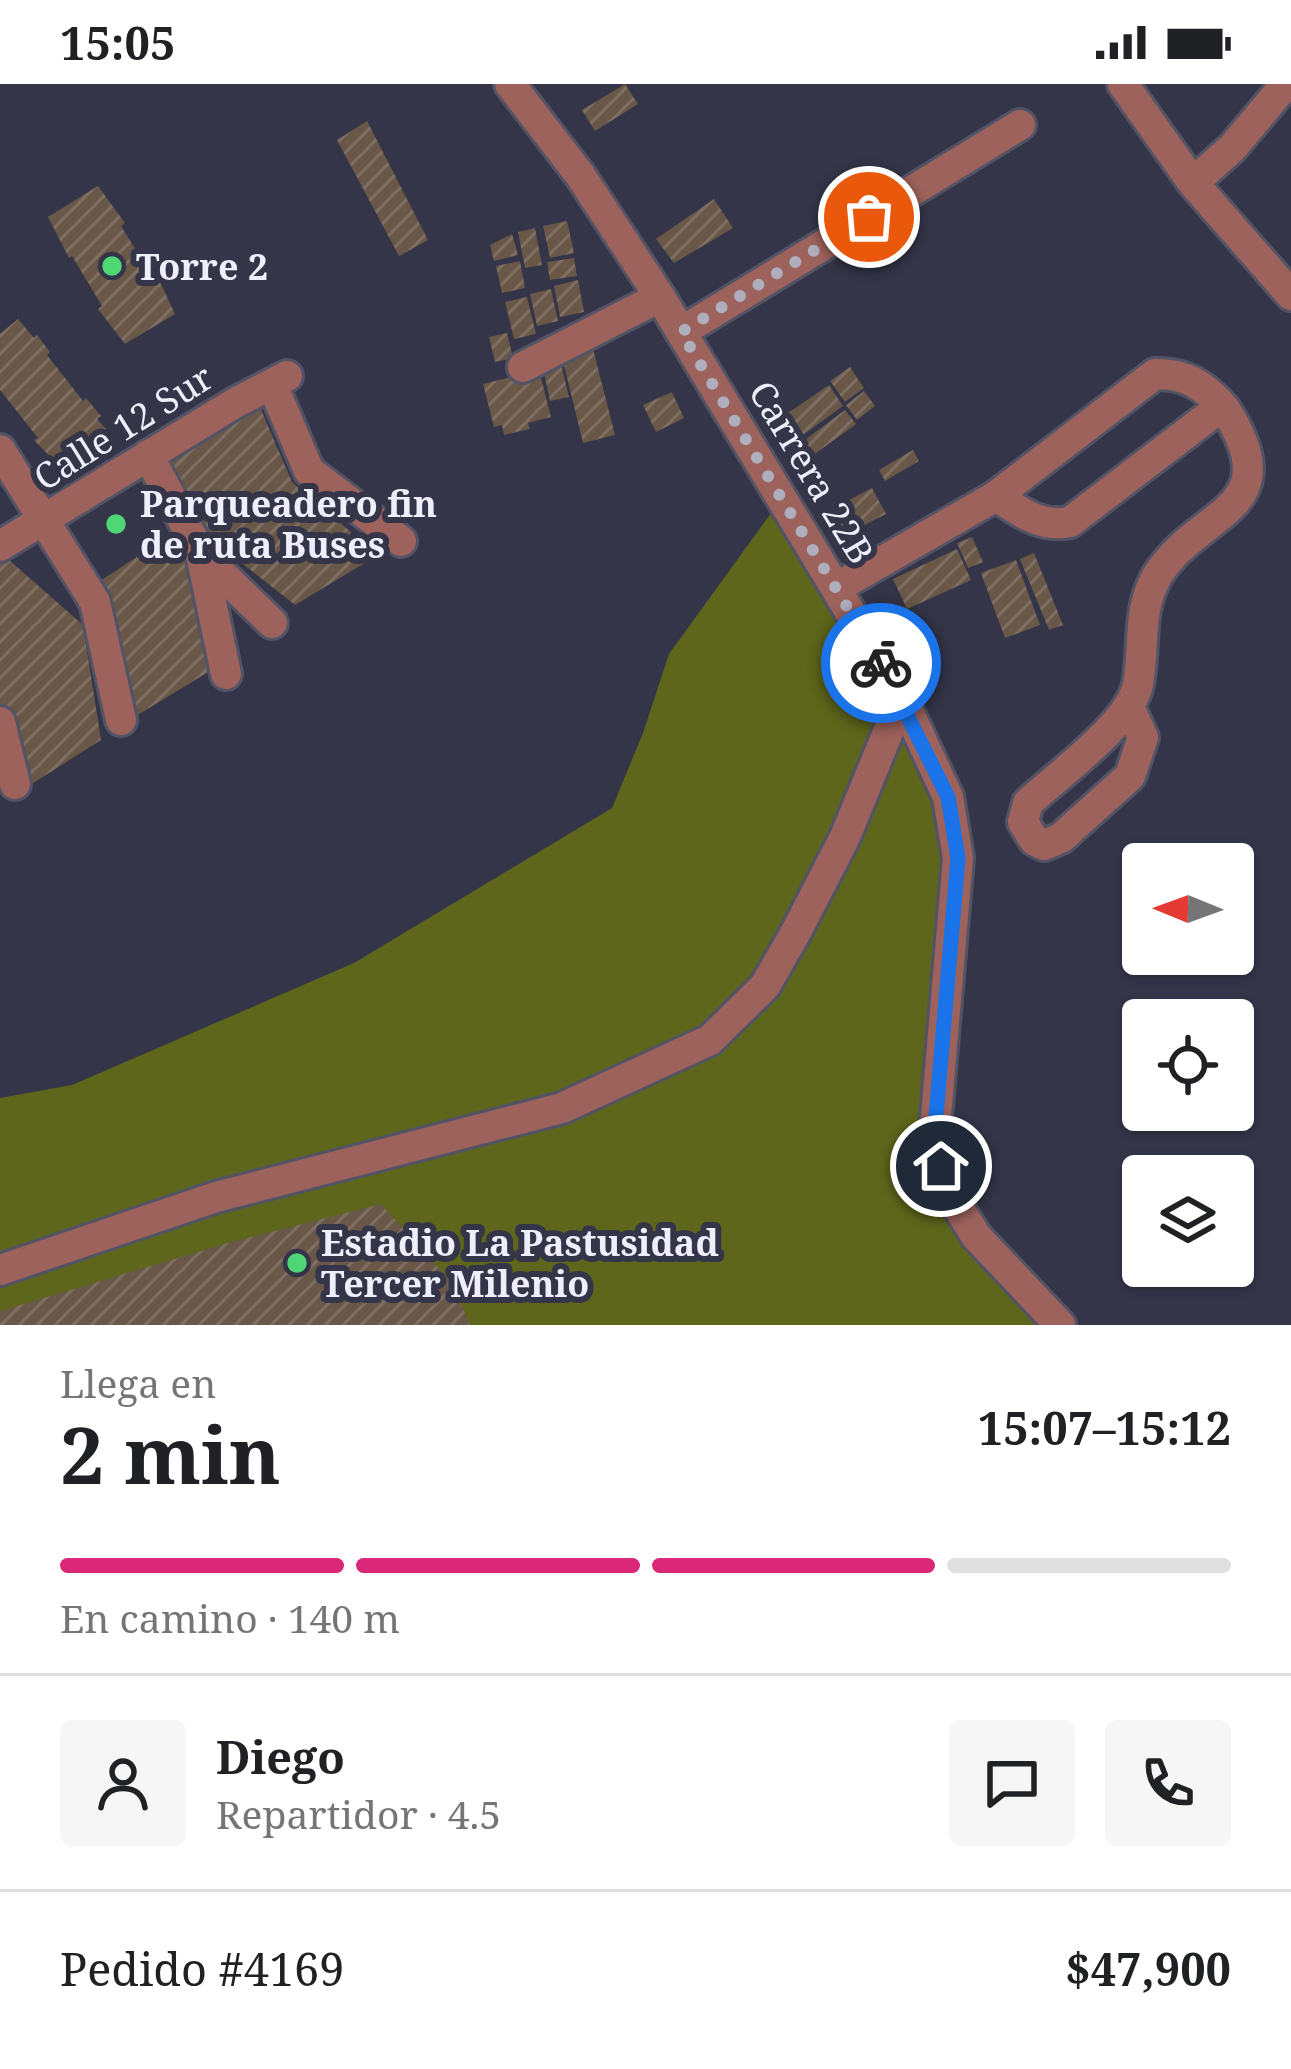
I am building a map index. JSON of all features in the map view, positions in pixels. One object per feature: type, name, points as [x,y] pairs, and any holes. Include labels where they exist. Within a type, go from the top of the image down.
[{"type":"street","points":[[1123,84],[1193,183],[1291,295]]},
{"type":"street","points":[[1193,183],[1233,147],[1286,84]]},
{"type":"street","name":"Carrera 22B","points":[[523,88],[660,297],[902,698],[948,797],[958,858],[934,1140],[948,1191],[976,1236],[1060,1325]]},
{"type":"street","points":[[681,332],[1020,125]]},
{"type":"street","points":[[523,367],[660,297]]},
{"type":"street","points":[[836,588],[996,496],[1155,374],[1198,381],[1252,443],[1253,484],[1246,503],[1174,555],[1158,576],[1144,613],[1138,685],[1130,709]]},
{"type":"street","name":"Calle 12 Sur","points":[[0,546],[279,380],[309,471],[401,542]]},
{"type":"street","points":[[996,496],[1032,520],[1055,525],[1070,522],[1222,406]]},
{"type":"street","points":[[0,450],[95,602],[121,720]]},
{"type":"street","points":[[148,455],[201,554],[226,674]]},
{"type":"street","points":[[201,554],[272,623]]},
{"type":"street","points":[[0,1270],[217,1197],[562,1108],[710,1040],[765,986],[797,930],[845,837],[902,698]]},
{"type":"street","points":[[0,722],[15,784]]},
{"type":"green space","points":[[782,498],[948,797],[938,1087],[948,1191],[1058,1325],[0,1325],[0,1098],[72,1085],[354,963],[612,808],[669,654]]},
{"type":"building","points":[[625,84],[638,104],[595,131],[582,110]]},
{"type":"building","points":[[367,121],[428,240],[399,256],[337,140]]},
{"type":"building","name":"Torre 2","points":[[98,186],[125,223],[121,226],[152,276],[156,273],[175,314],[125,344],[98,309],[102,306],[48,217]]},
{"type":"building","points":[[714,199],[733,228],[674,263],[656,239]]},
{"type":"building","points":[[567,221],[574,253],[550,258],[543,226]]},
{"type":"building","points":[[535,228],[542,265],[525,268],[518,232]]},
{"type":"building","points":[[512,234],[518,255],[494,261],[490,245]]},
{"type":"building","points":[[574,258],[577,276],[550,280],[547,262]]},
{"type":"building","points":[[520,261],[525,288],[502,293],[496,266]]},
{"type":"building","points":[[578,280],[584,312],[560,317],[554,286]]},
{"type":"building","points":[[551,289],[558,321],[537,326],[530,294]]},
{"type":"building","points":[[527,297],[536,334],[514,339],[505,302]]},
{"type":"building","points":[[18,319],[34,338],[37,335],[50,352],[47,355],[101,416],[97,419],[111,435],[65,472],[34,440],[38,438],[0,390],[0,334]]},
{"type":"building","points":[[507,333],[513,358],[495,362],[489,337]]},
{"type":"building","points":[[593,349],[615,435],[583,443],[562,357]]},
{"type":"building","points":[[561,364],[569,397],[550,401],[543,368]]},
{"type":"building","points":[[850,367],[864,388],[845,402],[830,381]]},
{"type":"building","points":[[539,370],[551,417],[528,423],[530,429],[504,435],[502,425],[494,427],[483,384]]},
{"type":"building","points":[[829,385],[843,406],[800,437],[785,415]]},
{"type":"building","points":[[864,391],[875,406],[857,420],[846,405]]},
{"type":"building","points":[[672,392],[684,418],[656,432],[643,405]]},
{"type":"building","points":[[257,400],[292,482],[378,555],[295,605],[196,527],[164,455]]},
{"type":"building","points":[[845,410],[856,424],[812,456],[802,442]]},
{"type":"building","points":[[913,450],[919,461],[885,481],[879,470]]},
{"type":"building","points":[[872,488],[886,514],[843,536],[836,524],[829,527],[822,514]]},
{"type":"building","points":[[178,530],[210,671],[131,719],[97,583]]},
{"type":"building","points":[[972,537],[983,562],[968,568],[957,543]]},
{"type":"building","points":[[957,549],[971,580],[907,609],[893,579]]},
{"type":"building","points":[[0,552],[83,625],[101,740],[19,792],[0,703]]},
{"type":"building","points":[[1034,553],[1063,625],[1049,630],[1020,559]]},
{"type":"building","points":[[1016,560],[1040,625],[1005,638],[981,573]]},
{"type":"building","name":"Estadio La Pastusidad Tercer Milenio","points":[[381,1204],[453,1284],[470,1325],[0,1325],[0,1311],[228,1243]]},
{"type":"way so far","points":[[869,217],[681,332],[881,663]]},
{"type":"place","name":"Torre 2","points":[[112,266]]},
{"type":"place","name":"Parqueadero fin de ruta Buses","points":[[116,524]]},
{"type":"place","name":"Estadio La Pastusidad Tercer Milenio","points":[[297,1263]]},
{"type":"route","points":[[881,663],[948,797],[958,858],[934,1140],[941,1166]]}]
